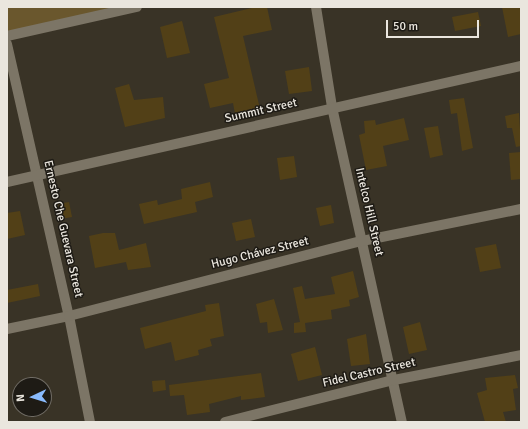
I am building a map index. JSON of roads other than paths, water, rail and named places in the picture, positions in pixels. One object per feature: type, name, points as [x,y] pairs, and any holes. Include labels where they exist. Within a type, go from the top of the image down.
[{"type":"street","points":[[7,36],[137,7]]},
{"type":"street","name":"Intelco Hill Street","points":[[316,7],[332,107],[394,380],[402,422]]},
{"type":"street","name":"Ernesto Che Guevara Street","points":[[7,44],[70,316],[90,422]]},
{"type":"street","name":"Summit Street","points":[[7,182],[332,107],[521,66]]},
{"type":"street","name":"Hugo Chávez Street","points":[[7,329],[70,316],[362,240],[521,209]]},
{"type":"street","name":"Fidel Castro Street","points":[[225,422],[394,380],[521,355]]}]
